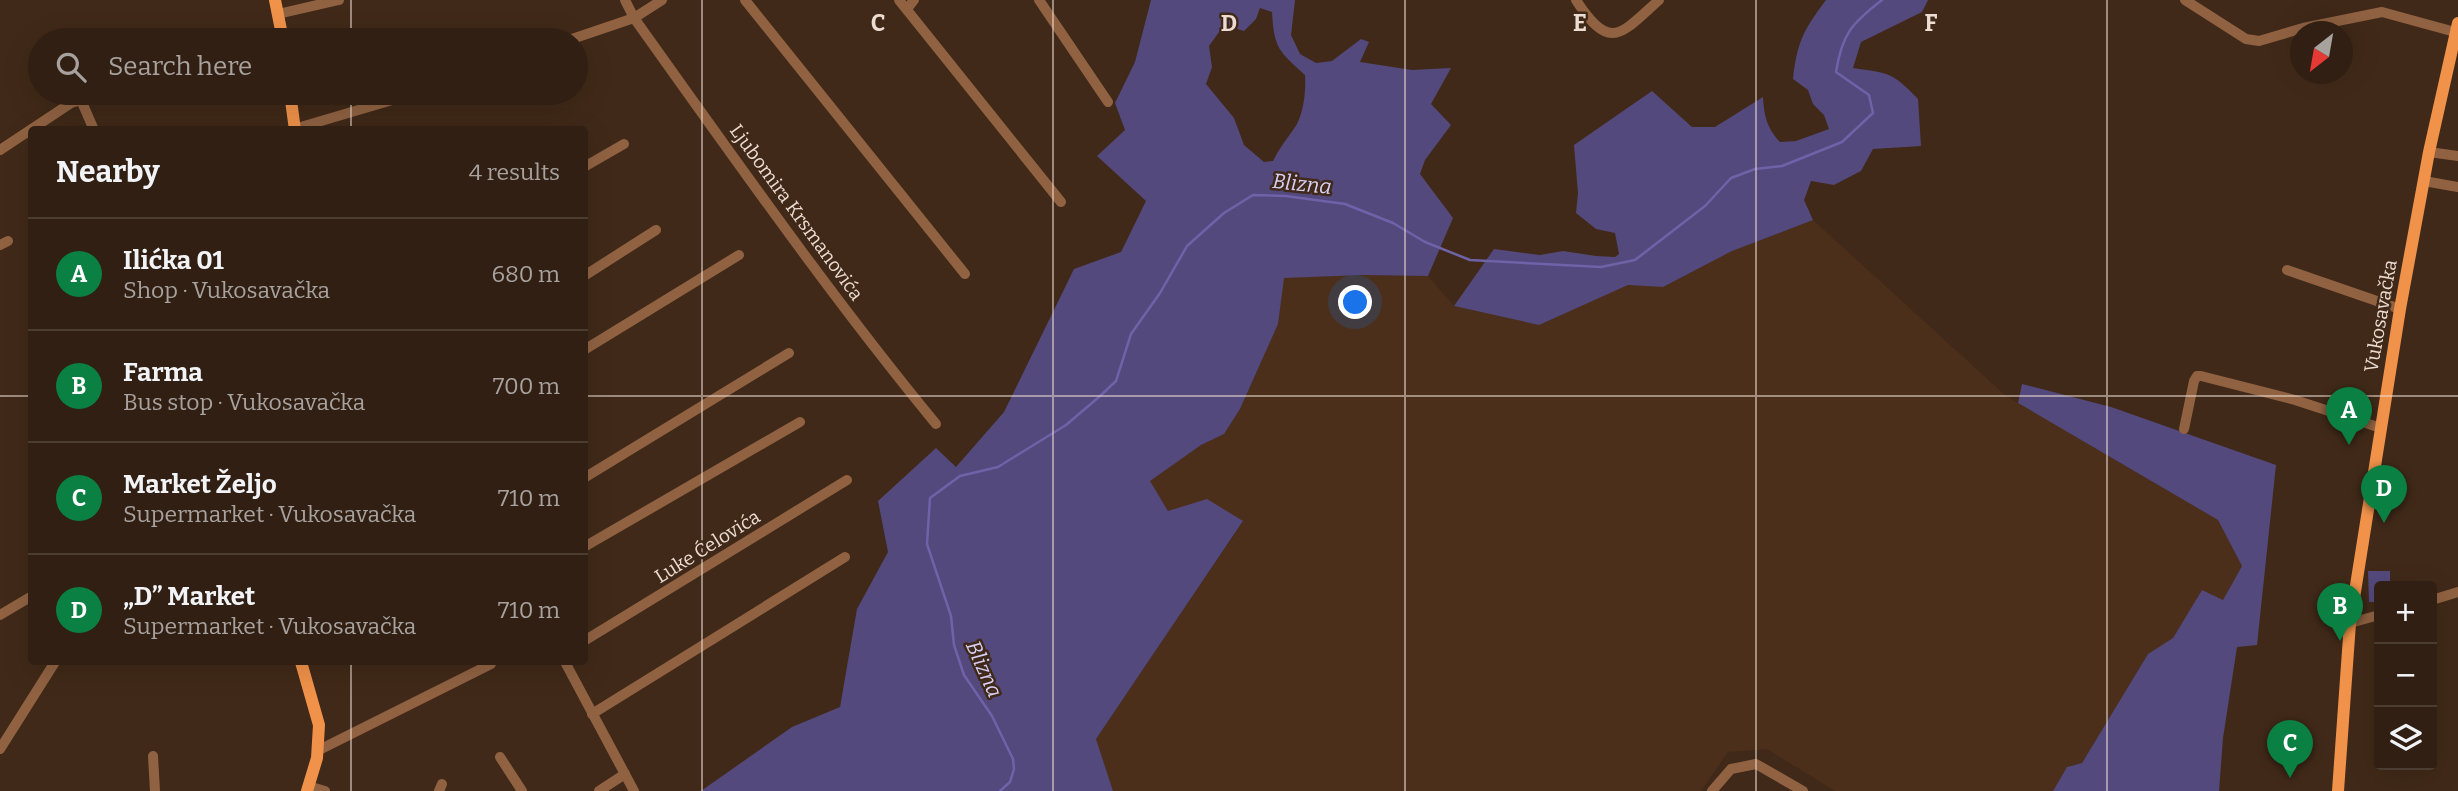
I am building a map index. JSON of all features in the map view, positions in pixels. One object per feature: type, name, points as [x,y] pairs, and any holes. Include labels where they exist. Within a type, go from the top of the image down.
[{"type":"main road","points":[[275,0],[281,28]]},
{"type":"main road","name":"Vukosavačka","points":[[2338,791],[2350,624],[2400,309],[2457,27]]},
{"type":"main road","points":[[292,105],[295,126]]},
{"type":"main road","points":[[302,665],[318,725],[317,751],[307,789]]},
{"type":"street","points":[[278,14],[339,0]]},
{"type":"street","name":"Ljubomira Krsmanovića","points":[[625,0],[634,18],[784,226],[936,425]]},
{"type":"street","points":[[588,34],[634,18],[662,0]]},
{"type":"street","points":[[745,0],[965,274]]},
{"type":"street","points":[[899,0],[1061,202]]},
{"type":"street","points":[[907,9],[914,0]]},
{"type":"street","points":[[1039,0],[1108,102]]},
{"type":"street","points":[[1576,0],[1585,15],[1599,29],[1610,34],[1621,33],[1659,0]]},
{"type":"street","name":"Vukosavačka","points":[[2185,0],[2246,39],[2259,41],[2303,28],[2382,12],[2457,27]]},
{"type":"street","points":[[36,126],[68,105]]},
{"type":"street","points":[[84,105],[92,126]]},
{"type":"street","points":[[305,126],[376,105]]},
{"type":"street","points":[[0,150],[28,131]]},
{"type":"street","points":[[588,165],[624,144]]},
{"type":"street","points":[[2430,152],[2458,156]]},
{"type":"street","points":[[2424,181],[2458,187]]},
{"type":"street","points":[[588,273],[656,230]]},
{"type":"street","points":[[588,348],[739,256]]},
{"type":"street","points":[[2287,270],[2400,309]]},
{"type":"street","points":[[588,476],[789,353]]},
{"type":"street","points":[[2184,429],[2197,376],[2295,400],[2381,428]]},
{"type":"street","points":[[588,545],[800,422]]},
{"type":"street","name":"Luke Ćelovića","points":[[588,639],[847,480]]},
{"type":"street","points":[[592,714],[845,557]]},
{"type":"street","points":[[2437,599],[2458,593]]},
{"type":"street","points":[[0,615],[28,598]]},
{"type":"street","points":[[2350,624],[2374,617]]},
{"type":"street","points":[[0,749],[53,665]]},
{"type":"street","points":[[317,751],[489,665]]},
{"type":"street","points":[[567,665],[634,791]]},
{"type":"street","points":[[153,756],[155,791]]},
{"type":"street","points":[[499,757],[522,791]]},
{"type":"street","points":[[1712,791],[1731,769],[1756,764],[1803,791]]},
{"type":"street","points":[[599,791],[625,774]]},
{"type":"street","points":[[307,789],[325,791]]},
{"type":"shaded area","points":[[1151,0],[1295,0],[1291,35],[1300,54],[1316,63],[1332,61],[1361,39],[1369,42],[1360,62],[1412,70],[1451,68],[1431,104],[1451,125],[1425,160],[1420,174],[1453,218],[1428,276],[1284,278],[1278,324],[1240,409],[1224,434],[1201,445],[1150,481],[1168,511],[1207,499],[1243,521],[1096,739],[1113,791],[701,791],[792,727],[840,707],[857,609],[888,552],[878,501],[936,448],[956,467],[1004,412],[1074,269],[1121,252],[1146,201],[1097,156],[1125,130],[1115,103],[1135,62]],"holes":[[[1260,8],[1272,12],[1276,42],[1305,75],[1305,87],[1297,124],[1273,161],[1264,162],[1244,145],[1234,118],[1206,84],[1212,67],[1209,46],[1224,25],[1244,31],[1256,19]]]},
{"type":"shaded area","points":[[1826,0],[1928,0],[1922,12],[1861,42],[1853,68],[1889,75],[1902,83],[1918,99],[1921,146],[1873,149],[1861,171],[1834,185],[1811,181],[1804,200],[1813,220],[1732,251],[1663,287],[1628,285],[1539,325],[1454,306],[1494,249],[1540,255],[1563,251],[1596,256],[1615,257],[1619,254],[1615,233],[1596,229],[1576,213],[1578,193],[1574,145],[1652,91],[1692,127],[1715,127],[1763,97],[1767,121],[1780,142],[1796,141],[1829,129],[1824,115],[1813,104],[1808,90],[1793,79],[1803,36]]},
{"type":"shaded area","points":[[1813,220],[2006,396],[2218,520],[2242,566],[2223,600],[2202,590],[2173,638],[2148,654],[2082,763],[2067,767],[2053,791],[1835,791],[1767,749],[1728,752],[1701,791],[1113,791],[1096,739],[1243,522],[1168,511],[1149,481],[1201,445],[1224,434],[1240,409],[1278,324],[1283,278],[1428,276],[1454,306],[1539,325],[1628,285],[1663,287],[1732,251]]},
{"type":"shaded area","points":[[2022,384],[2111,407],[2276,465],[2257,645],[2237,647],[2223,738],[2219,791],[2053,791],[2067,767],[2082,763],[2148,654],[2173,638],[2202,590],[2223,600],[2242,566],[2218,520],[2018,403]]},
{"type":"shaded area","points":[[2368,571],[2390,571],[2390,581],[2374,581],[2374,602],[2369,602]]},
{"type":"waterway","name":"Blizna","points":[[1000,791],[1010,782],[1014,769],[1013,759],[992,716],[964,675],[954,645],[951,616],[927,544],[930,498],[960,476],[998,467],[1066,425],[1116,381],[1131,334],[1160,293],[1187,246],[1224,213],[1253,195],[1286,196],[1345,204],[1393,223],[1425,242],[1470,260],[1601,267],[1635,260],[1705,206],[1731,178],[1755,169],[1782,166],[1842,142],[1873,113],[1869,95],[1836,72],[1841,48],[1850,30],[1882,0]]},
{"type":"place","name":"Ilićka 01","points":[[2349,445]]},
{"type":"place","name":"„D” Market","points":[[2384,523]]},
{"type":"place","name":"Farma","points":[[2340,641]]},
{"type":"place","name":"Market Željo","points":[[2290,778]]}]
